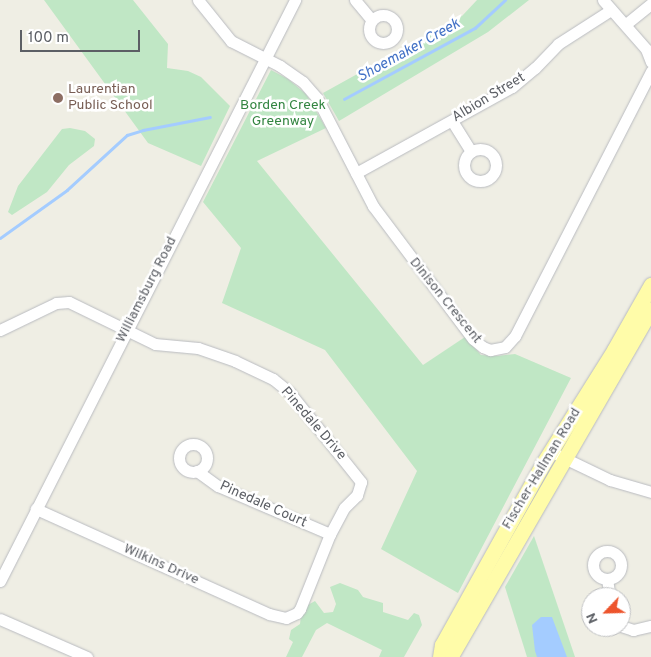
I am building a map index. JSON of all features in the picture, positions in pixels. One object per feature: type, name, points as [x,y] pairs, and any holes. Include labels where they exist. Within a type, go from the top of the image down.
[{"type":"main road","name":"Fischer-Hallman Road","points":[[448,657],[452,654],[557,455],[651,285]]},
{"type":"main road","name":"Fischer-Hallman Road","points":[[440,657],[442,645],[496,545],[557,455],[651,309]]},
{"type":"street","name":"Dinison Crescent","points":[[198,0],[231,41],[266,59],[302,82],[317,98],[372,206],[473,339],[490,350],[504,348],[516,336],[651,70]]},
{"type":"street","name":"Williamsburg Road","points":[[0,581],[295,0]]},
{"type":"street","points":[[355,0],[372,20]]},
{"type":"street","points":[[603,0],[646,49],[651,62]]},
{"type":"street","points":[[626,24],[651,4]]},
{"type":"street","name":"Albion Street","points":[[356,173],[452,121],[524,78],[558,44],[611,10]]},
{"type":"street","points":[[452,121],[471,152]]},
{"type":"street","name":"Pinedale Drive","points":[[0,330],[56,303],[68,302],[155,344],[198,348],[215,353],[273,379],[290,393],[361,482],[357,495],[344,508],[330,534],[300,608],[297,613],[286,618]]},
{"type":"street","points":[[557,455],[610,480],[651,492]]},
{"type":"street","name":"Pinedale Court","points":[[197,471],[218,486],[330,534]]},
{"type":"street","name":"Wilkins Drive","points":[[36,509],[269,614],[286,618]]},
{"type":"street","points":[[608,579],[609,587]]},
{"type":"street","points":[[0,619],[87,657]]},
{"type":"street","points":[[631,629],[651,626]]},
{"type":"green space","points":[[44,0],[133,0],[168,44],[167,68],[188,71],[201,77],[230,106],[201,166],[148,143]]},
{"type":"green space","name":"Borden Creek Greenway","points":[[477,0],[529,0],[488,32],[339,121],[323,93],[462,16]]},
{"type":"green space","points":[[271,70],[288,79],[306,94],[326,128],[257,161],[423,365],[465,337],[481,355],[515,354],[571,378],[458,593],[381,549],[417,471],[325,350],[222,303],[241,248],[203,202]]},
{"type":"green space","points":[[70,128],[85,131],[95,139],[94,146],[69,165],[47,192],[12,215],[8,212],[18,186],[62,129]]},
{"type":"green space","points":[[534,536],[575,657],[527,657],[505,587]]},
{"type":"green space","points":[[340,583],[358,590],[363,597],[383,603],[383,612],[408,620],[414,613],[419,615],[422,625],[404,657],[379,657],[382,650],[327,623],[316,630],[302,657],[286,657],[293,642],[289,639],[291,630],[300,624],[301,615],[306,606],[315,601],[324,613],[333,612],[336,604],[330,587]]},
{"type":"water","points":[[541,617],[552,617],[567,657],[537,657],[532,625]]},
{"type":"waterway","name":"Shoemaker Creek","points":[[344,99],[475,28],[505,0]]},
{"type":"waterway","name":"Shoemaker Creek","points":[[0,238],[67,190],[127,135],[210,117]]},
{"type":"place","name":"Laurentian Public School","points":[[58,98]]}]
